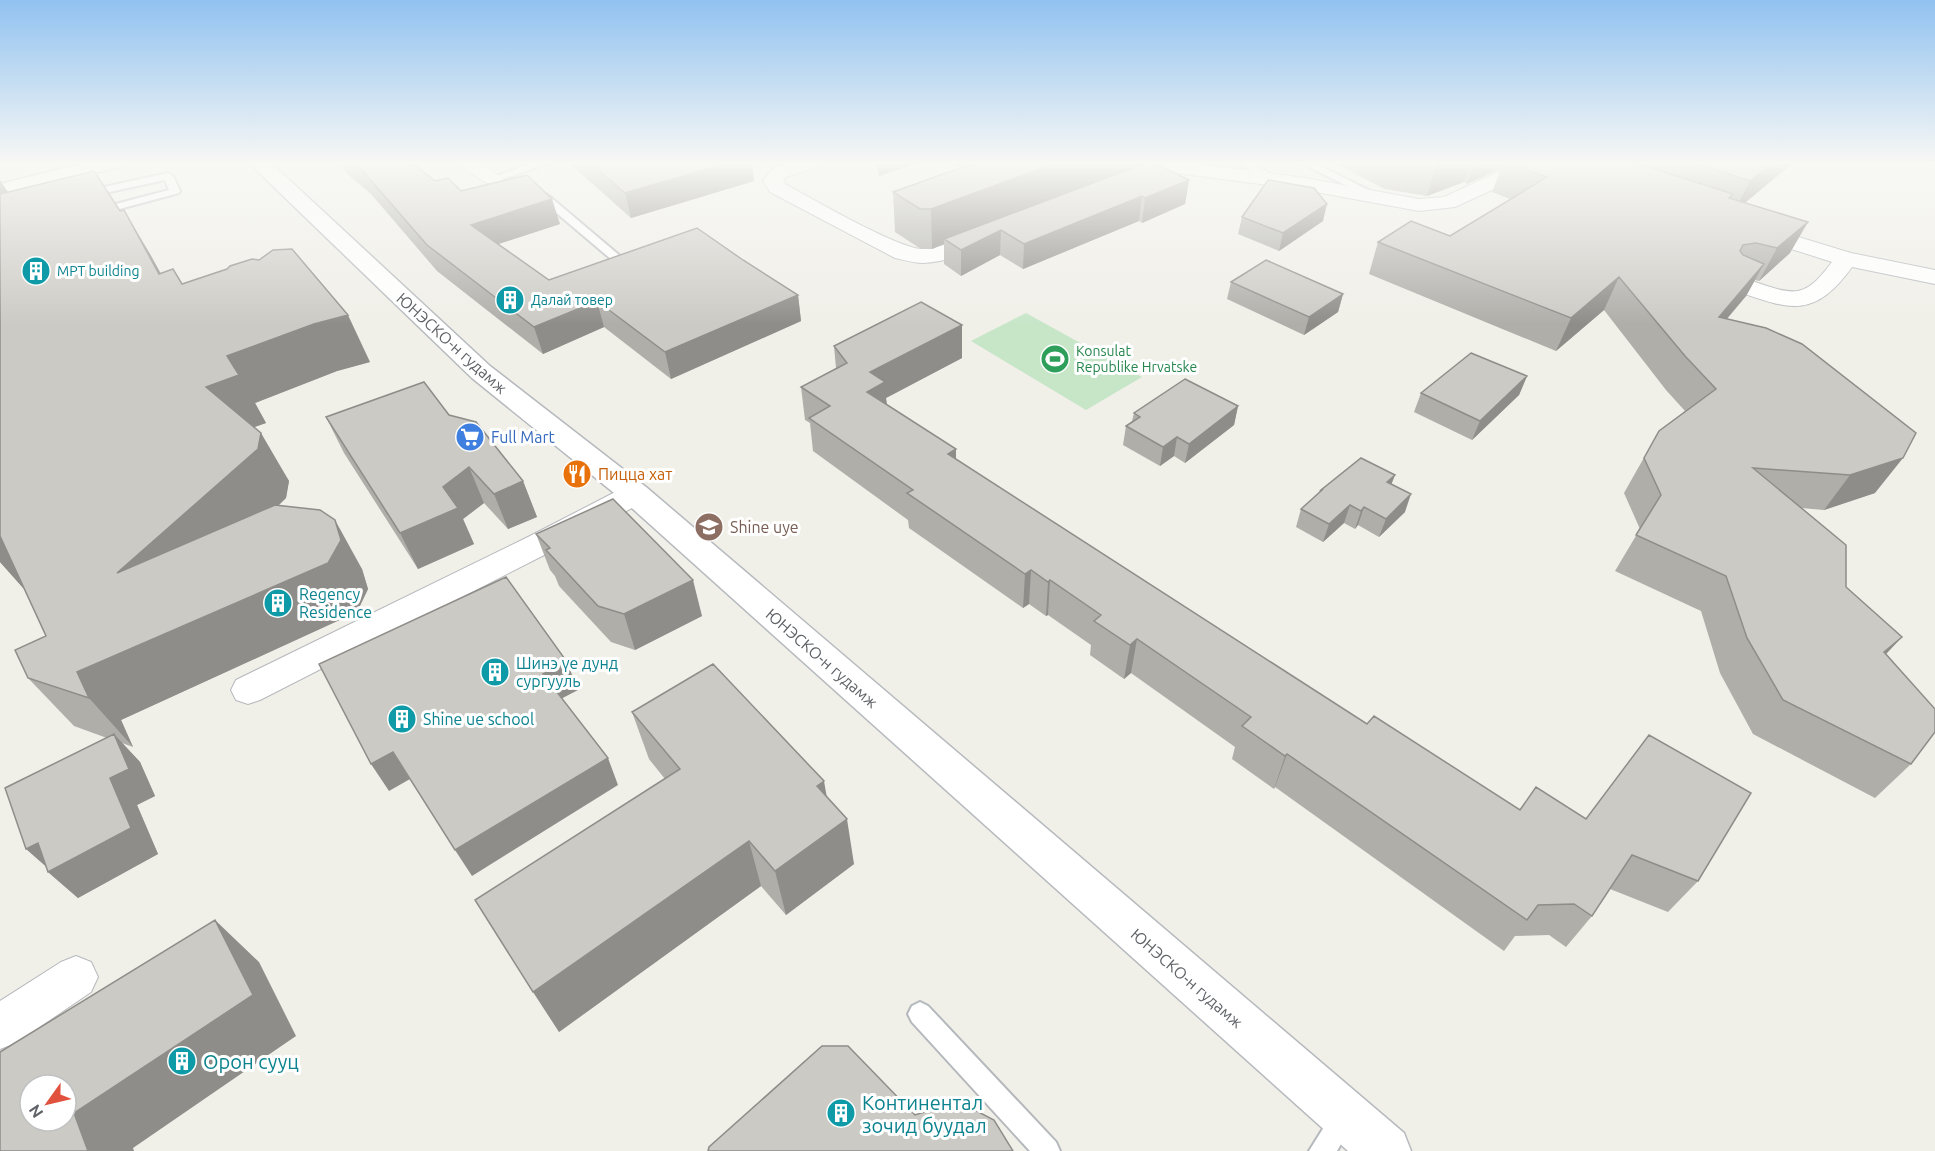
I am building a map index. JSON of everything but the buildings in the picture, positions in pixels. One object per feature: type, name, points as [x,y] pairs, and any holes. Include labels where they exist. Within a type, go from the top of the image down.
[{"type":"main road","name":"ЮНЭСКО-н гудамж","points":[[315,217],[481,372],[634,494],[1386,1151]]},
{"type":"street","points":[[833,217],[917,258],[935,257],[1001,232]]},
{"type":"street","points":[[1734,222],[1846,259],[1935,277]]},
{"type":"street","points":[[1735,283],[1785,298],[1802,299],[1814,296],[1823,288],[1846,259]]},
{"type":"street","points":[[248,690],[358,633],[551,540],[634,494]]},
{"type":"street","points":[[0,1028],[76,977]]},
{"type":"lane","points":[[567,217],[622,263]]},
{"type":"lane","points":[[920,1014],[1047,1151]]},
{"type":"lane","points":[[1322,1151],[1345,1116]]},
{"type":"green space","name":"Konsulat Republike Hrvatske","points":[[1026,313],[1142,377],[1086,410],[971,341]]},
{"type":"place","name":"MPT building","points":[[36,271]]},
{"type":"place","name":"Далай товер","points":[[510,300]]},
{"type":"place","name":"Konsulat Republike Hrvatske","points":[[1055,359]]},
{"type":"place","name":"Full Mart","points":[[470,437]]},
{"type":"place","name":"Пицца хат","points":[[577,474]]},
{"type":"place","name":"Shine uye","points":[[709,527]]},
{"type":"place","name":"Regency Residence","points":[[278,603]]},
{"type":"place","name":"Шинэ үе дунд сургууль","points":[[495,672]]},
{"type":"place","name":"Shine ue school","points":[[402,719]]},
{"type":"place","name":"Орон сууц","points":[[182,1061]]},
{"type":"place","name":"Континентал зочид буудал","points":[[841,1113]]}]
